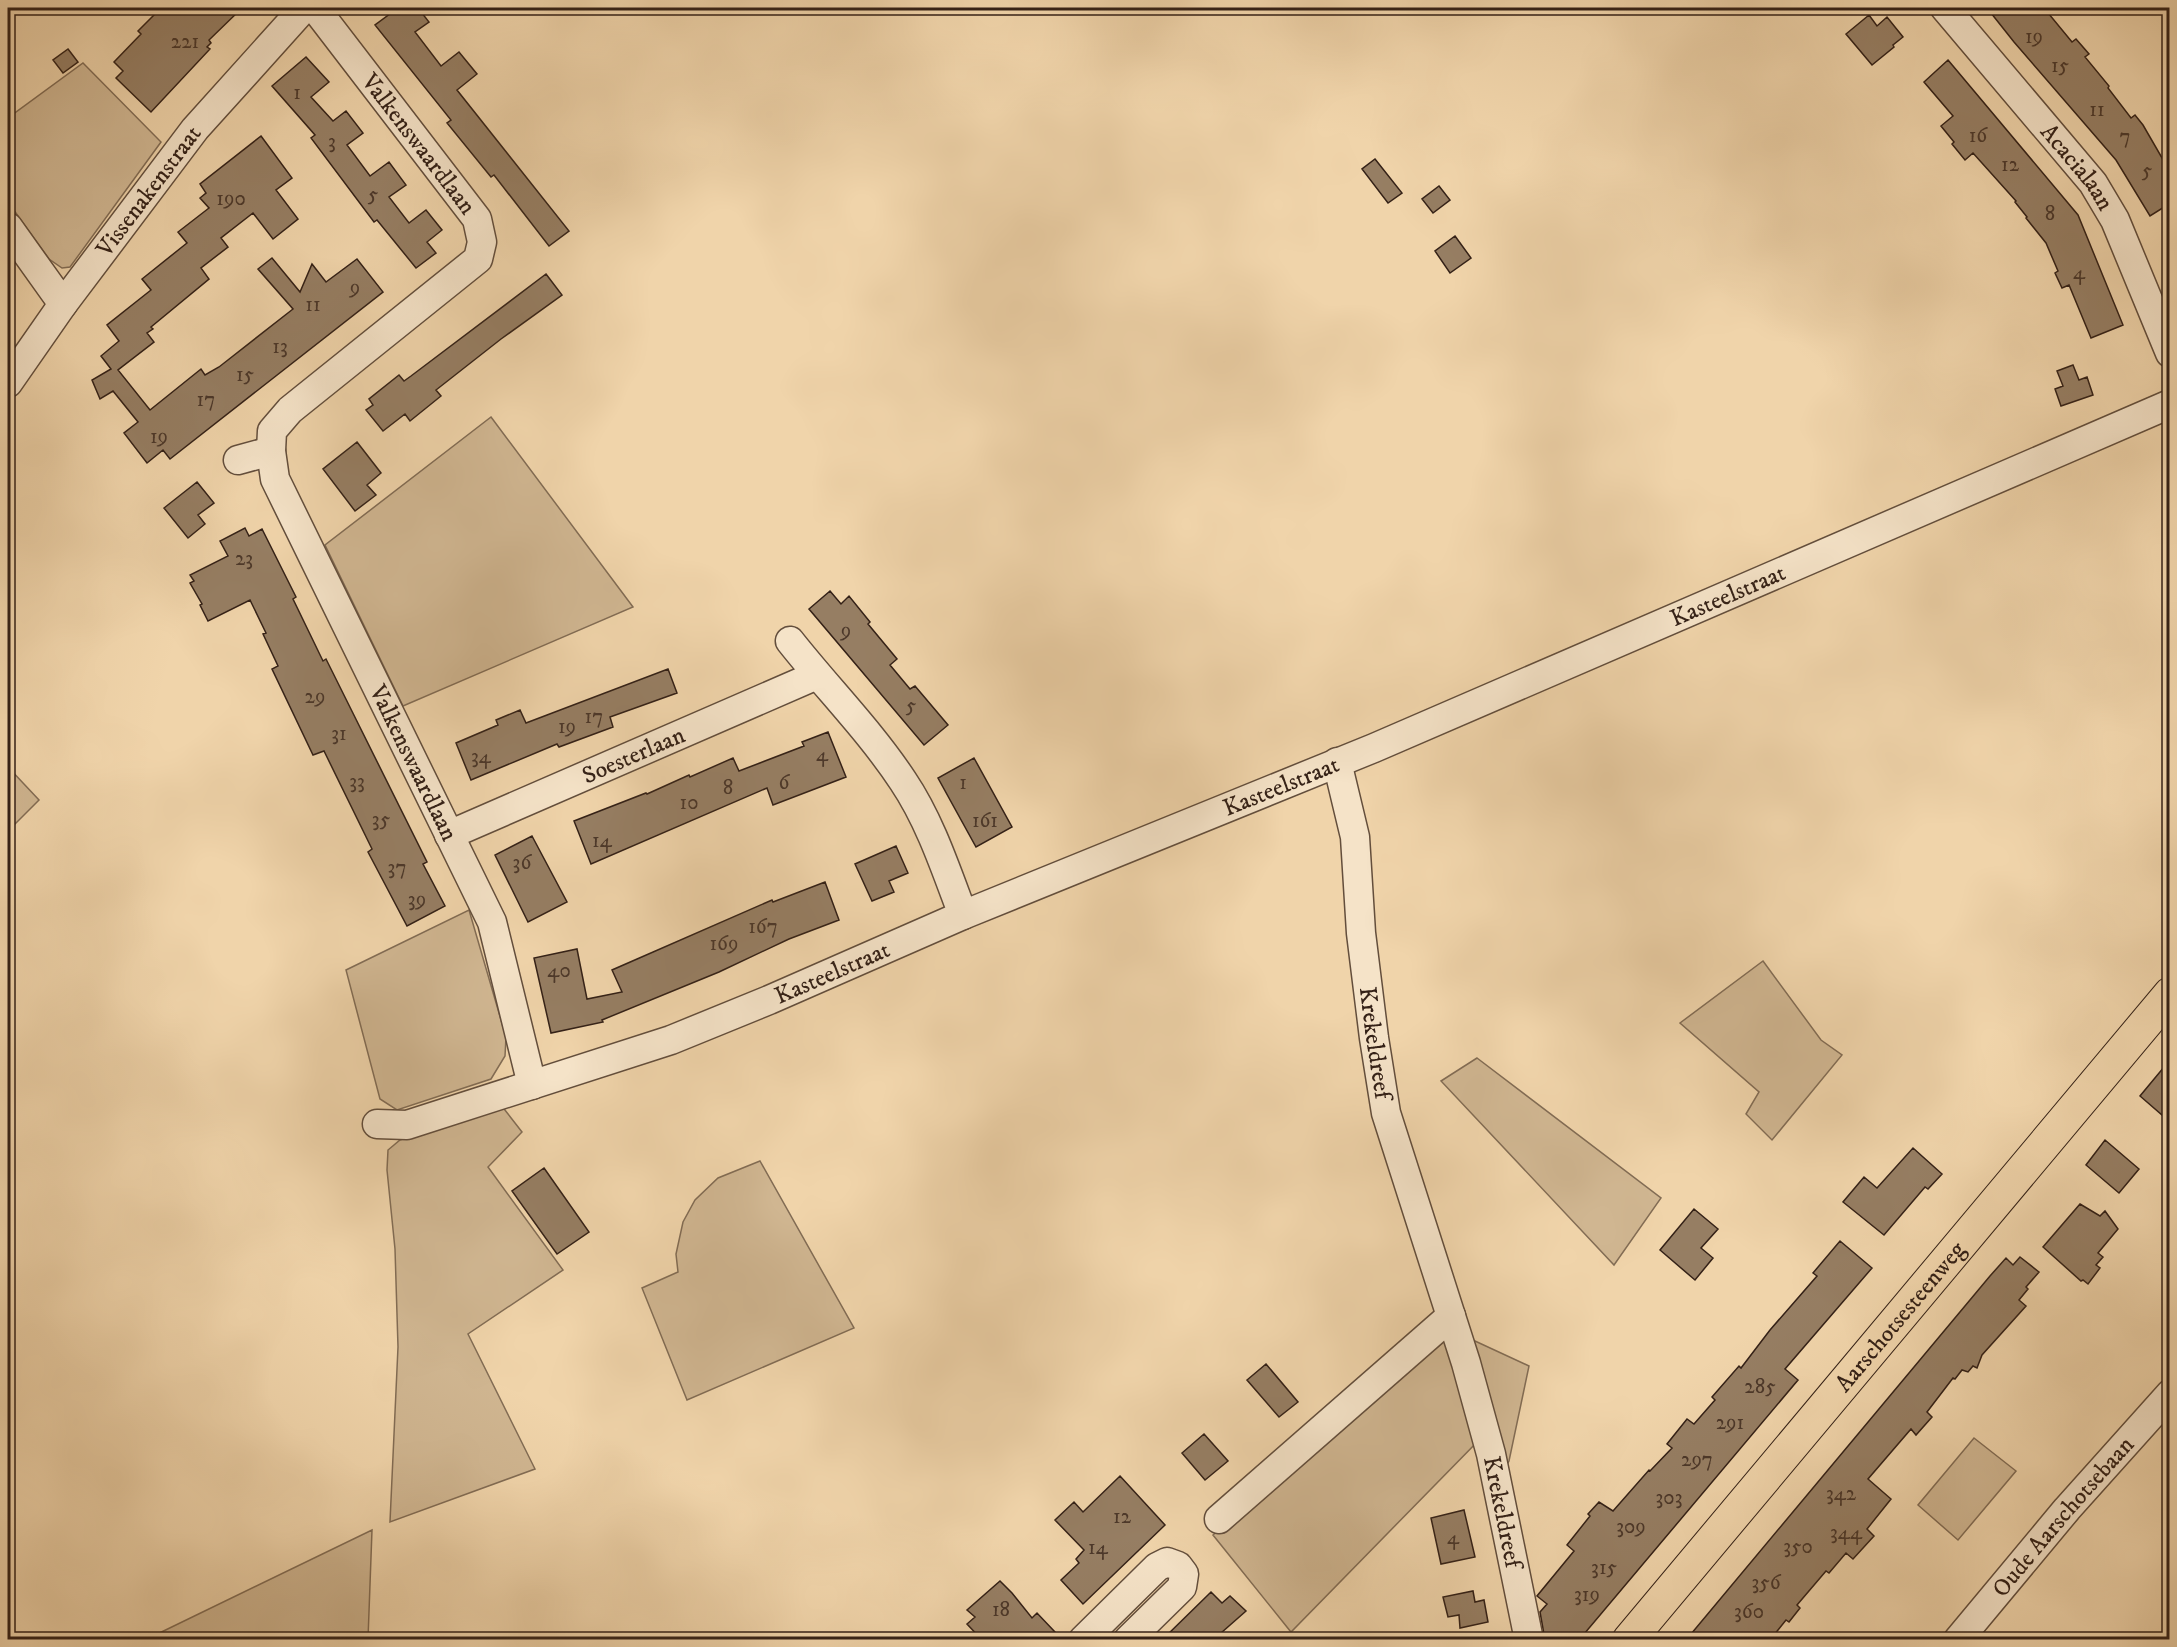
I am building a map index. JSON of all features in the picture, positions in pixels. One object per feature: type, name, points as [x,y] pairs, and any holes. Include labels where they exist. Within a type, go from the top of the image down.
[{"type":"main road","name":"Aarschotsesteenweg","points":[[1629,1640],[2169,994]]},
{"type":"street","name":"Vissenakenstraat","points":[[8,383],[63,304],[195,129],[304,8]]},
{"type":"street","name":"Valkenswaardlaan","points":[[315,8],[477,219],[482,242],[478,259],[290,410],[272,431],[271,450],[275,478],[492,922],[532,1085]]},
{"type":"street","name":"Acacialaan","points":[[1945,8],[2093,183],[2115,220],[2169,353]]},
{"type":"street","points":[[8,227],[63,304]]},
{"type":"street","name":"Kasteelstraat","points":[[377,1124],[407,1125],[671,1040],[963,915],[1374,748],[1744,590],[2169,404]]},
{"type":"street","points":[[238,460],[271,450]]},
{"type":"street","points":[[790,641],[857,721],[904,782],[932,835],[963,915]]},
{"type":"street","name":"Soesterlaan","points":[[450,835],[817,675]]},
{"type":"street","name":"Krekeldreef","points":[[1337,762],[1355,837],[1361,933],[1386,1113],[1466,1363],[1491,1454],[1528,1640]]},
{"type":"street","points":[[1219,1519],[1450,1316]]},
{"type":"street","name":"Oude Aarschotsebaan","points":[[1958,1640],[2067,1509],[2169,1394]]},
{"type":"street","points":[[1083,1640],[1157,1567],[1167,1562],[1178,1566],[1184,1574],[1182,1587],[1128,1640]]},
{"type":"shaded area","points":[[83,63],[161,142],[70,267],[62,268],[49,259],[8,202],[8,118]]},
{"type":"shaded area","points":[[491,417],[633,607],[403,706],[325,545]]},
{"type":"shaded area","points":[[8,767],[39,800],[8,831]]},
{"type":"shaded area","points":[[469,910],[506,1037],[505,1056],[491,1079],[397,1110],[380,1099],[346,970]]},
{"type":"shaded area","points":[[1763,961],[1821,1040],[1842,1055],[1772,1140],[1746,1114],[1759,1092],[1680,1023]]},
{"type":"shaded area","points":[[1477,1058],[1661,1198],[1614,1265],[1441,1081]]},
{"type":"shaded area","points":[[501,1105],[522,1132],[488,1167],[563,1270],[468,1334],[535,1469],[390,1522],[398,1347],[395,1249],[387,1170],[388,1150],[400,1140]]},
{"type":"shaded area","points":[[760,1161],[854,1328],[687,1400],[642,1288],[678,1272],[676,1254],[683,1222],[695,1200],[718,1178]]},
{"type":"shaded area","points":[[1446,1330],[1480,1439],[1291,1632],[1213,1535]]},
{"type":"shaded area","points":[[1462,1335],[1529,1366],[1509,1461],[1504,1470]]},
{"type":"shaded area","points":[[1974,1438],[2016,1471],[1958,1540],[1918,1505]]},
{"type":"shaded area","points":[[372,1530],[368,1639],[147,1639]]},
{"type":"building","points":[[161,8],[167,13],[179,8],[242,8],[209,40],[211,43],[207,47],[210,49],[151,112],[116,78],[123,71],[114,62],[141,34],[138,31]]},
{"type":"building","points":[[398,8],[418,8],[429,22],[415,32],[441,66],[459,52],[477,74],[457,90],[569,231],[549,246],[494,175],[491,177],[447,123],[451,120],[375,25]]},
{"type":"building","points":[[1987,8],[2044,8],[2072,42],[2076,39],[2089,54],[2085,57],[2131,118],[2135,115],[2143,125],[2169,170],[2169,204],[2150,216],[2116,160]]},
{"type":"building","points":[[1869,15],[1877,26],[1887,17],[1903,37],[1872,65],[1846,34]]},
{"type":"building","points":[[68,49],[78,62],[63,73],[53,60]]},
{"type":"building","points":[[306,57],[329,82],[311,97],[333,121],[346,111],[363,133],[347,145],[370,176],[389,162],[406,185],[389,197],[409,223],[426,210],[442,230],[427,242],[436,253],[416,268],[377,220],[374,222],[311,138],[315,135],[272,86]]},
{"type":"building","points":[[1948,60],[2078,215],[2123,325],[2091,338],[2069,285],[2062,288],[2055,273],[2058,271],[2046,243],[2016,201],[1973,153],[1965,160],[1952,144],[1954,142],[1941,126],[1953,116],[1924,82]]},
{"type":"building","points":[[261,136],[292,178],[276,190],[298,219],[273,239],[253,213],[221,238],[228,247],[201,268],[209,279],[151,327],[153,329],[147,333],[154,342],[118,370],[150,410],[201,369],[205,375],[219,367],[293,309],[258,269],[272,258],[300,292],[312,264],[326,282],[357,259],[383,292],[170,459],[163,450],[147,463],[124,433],[138,422],[113,391],[100,399],[92,380],[111,369],[101,356],[119,341],[107,325],[151,290],[142,279],[187,243],[178,232],[209,208],[200,198],[206,193],[200,184]]},
{"type":"building","points":[[1375,159],[1402,193],[1388,203],[1362,169]]},
{"type":"building","points":[[1439,186],[1450,200],[1433,213],[1422,199]]},
{"type":"building","points":[[1455,236],[1471,258],[1450,273],[1435,251]]},
{"type":"building","points":[[546,274],[562,295],[436,390],[441,396],[410,421],[405,414],[383,431],[366,410],[373,405],[369,399],[399,375],[404,381]]},
{"type":"building","points":[[2073,365],[2079,380],[2087,377],[2093,395],[2061,406],[2055,389],[2063,386],[2057,371]]},
{"type":"building","points":[[357,442],[381,473],[367,485],[376,495],[355,511],[323,469]]},
{"type":"building","points":[[197,482],[214,503],[198,515],[205,524],[188,538],[164,508]]},
{"type":"building","points":[[245,528],[249,536],[262,529],[296,597],[293,599],[323,661],[326,659],[427,862],[423,864],[445,906],[407,926],[368,852],[372,849],[324,751],[313,755],[272,669],[278,666],[263,634],[266,633],[250,600],[208,621],[200,605],[202,604],[190,583],[194,581],[190,575],[228,556],[220,541]]},
{"type":"building","points":[[830,591],[841,604],[849,596],[870,622],[868,624],[897,659],[890,665],[910,689],[915,686],[948,725],[924,745],[809,609]]},
{"type":"building","points":[[668,669],[677,693],[610,717],[613,727],[559,747],[557,744],[471,780],[456,743],[498,725],[496,720],[520,710],[526,723]]},
{"type":"building","points":[[828,732],[846,777],[773,805],[767,788],[591,864],[574,821],[647,794],[689,775],[690,777],[733,758],[739,771],[804,746],[802,742]]},
{"type":"building","points":[[974,758],[1012,827],[976,847],[938,778]]},
{"type":"building","points":[[532,836],[567,902],[528,922],[495,855]]},
{"type":"building","points":[[896,846],[908,873],[889,881],[894,892],[872,901],[855,864]]},
{"type":"building","points":[[825,882],[839,920],[789,939],[719,972],[602,1020],[603,1022],[551,1033],[534,958],[577,949],[587,999],[622,992],[612,970],[772,900],[773,902]]},
{"type":"building","points":[[2169,1061],[2169,1121],[2140,1096]]},
{"type":"building","points":[[2105,1140],[2139,1169],[2119,1193],[2086,1165]]},
{"type":"building","points":[[1913,1148],[1942,1174],[1928,1189],[1925,1187],[1884,1235],[1843,1202],[1864,1177],[1877,1188]]},
{"type":"building","points":[[544,1168],[589,1232],[557,1254],[512,1191]]},
{"type":"building","points":[[2080,1204],[2100,1216],[2105,1211],[2118,1229],[2098,1253],[2103,1257],[2096,1265],[2100,1268],[2088,1284],[2081,1281],[2043,1247]]},
{"type":"building","points":[[1694,1209],[1718,1229],[1701,1248],[1713,1258],[1695,1280],[1660,1250]]},
{"type":"building","points":[[1840,1241],[1872,1268],[1785,1369],[1798,1380],[1579,1640],[1545,1640],[1540,1612],[1547,1604],[1537,1596],[1574,1551],[1567,1545],[1590,1516],[1588,1514],[1599,1502],[1613,1511],[1672,1448],[1667,1444],[1687,1419],[1694,1424],[1715,1400],[1712,1397],[1739,1366],[1741,1368],[1770,1330],[1817,1276],[1813,1273]]},
{"type":"building","points":[[2020,1257],[2039,1272],[2026,1287],[2028,1289],[2019,1300],[2026,1306],[1982,1355],[1977,1368],[1973,1366],[1968,1372],[1962,1370],[1955,1379],[1953,1378],[1927,1412],[1932,1417],[1916,1435],[1911,1429],[1868,1479],[1891,1499],[1867,1529],[1874,1536],[1853,1559],[1846,1553],[1829,1573],[1826,1571],[1797,1605],[1800,1608],[1789,1622],[1786,1620],[1770,1640],[1686,1640],[1990,1276],[2006,1258],[2013,1265]]},
{"type":"building","points":[[1266,1364],[1298,1402],[1279,1417],[1247,1380]]},
{"type":"building","points":[[1204,1434],[1228,1461],[1205,1480],[1182,1453]]},
{"type":"building","points":[[1120,1476],[1165,1525],[1083,1604],[1061,1580],[1079,1563],[1076,1559],[1084,1550],[1055,1520],[1074,1502],[1083,1512]]},
{"type":"building","points":[[1464,1510],[1475,1557],[1441,1564],[1431,1518]]},
{"type":"building","points":[[1000,1581],[1032,1618],[1037,1613],[1055,1632],[1047,1640],[982,1640],[967,1624],[975,1617],[967,1610]]},
{"type":"building","points":[[1473,1591],[1475,1602],[1484,1600],[1488,1622],[1460,1628],[1459,1615],[1448,1617],[1443,1597]]},
{"type":"building","points":[[1211,1592],[1222,1603],[1230,1596],[1246,1611],[1213,1640],[1162,1640]]}]
